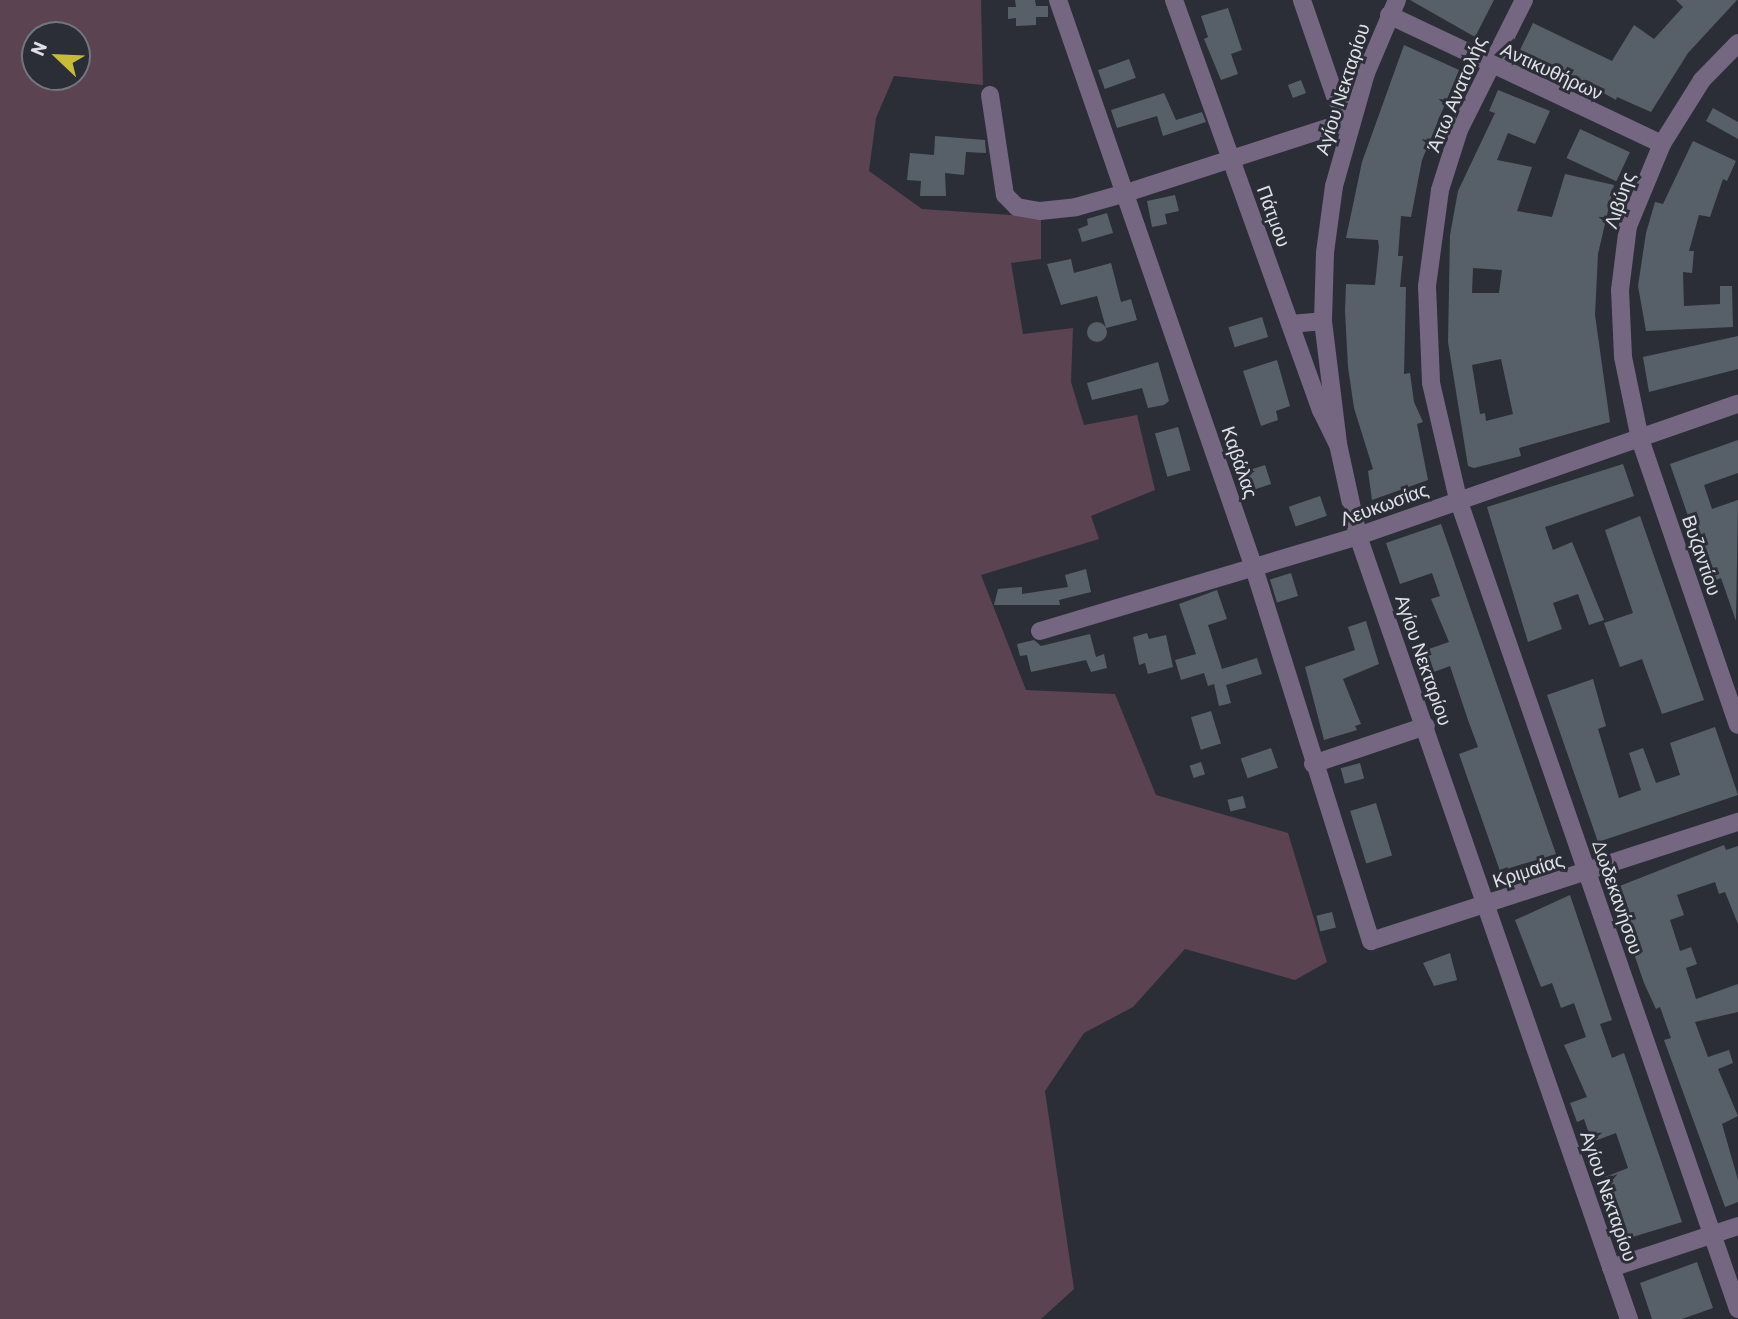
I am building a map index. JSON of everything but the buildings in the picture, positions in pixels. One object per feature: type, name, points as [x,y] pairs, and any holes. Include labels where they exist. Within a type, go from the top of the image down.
[{"type":"street","name":"Καβάλας","points":[[1058,0],[1254,568],[1313,764],[1371,940]]},
{"type":"street","name":"Πάτμου","points":[[1174,0],[1290,324],[1338,444]]},
{"type":"street","points":[[990,94],[1002,184],[1005,195],[1017,207],[1040,211],[1076,207],[1126,193],[1352,120],[1336,99],[1302,0]]},
{"type":"street","name":"Άπω Ανατολής","points":[[1458,499],[1431,383],[1427,286],[1440,190],[1459,130],[1489,65],[1524,0]]},
{"type":"street","name":"Αγίου Νεκταρίου","points":[[1393,8],[1352,120],[1334,186],[1325,253],[1323,321],[1338,444],[1358,536],[1426,726],[1485,906],[1629,1319]]},
{"type":"street","name":"Αντικυθήρων","points":[[1393,8],[1489,65],[1662,144]]},
{"type":"street","name":"Λιβύης","points":[[1640,439],[1623,357],[1620,290],[1628,226],[1662,144],[1702,80],[1738,43]]},
{"type":"street","points":[[1290,324],[1323,321]]},
{"type":"street","name":"Λευκωσίας","points":[[1040,631],[1358,536],[1458,499],[1738,404]]},
{"type":"street","name":"Βυζαντίου","points":[[1640,439],[1738,725]]},
{"type":"street","name":"Δωδεκανήσου","points":[[1458,499],[1738,1309]]},
{"type":"street","points":[[1313,764],[1426,726]]},
{"type":"street","name":"Κριμαίας","points":[[1371,940],[1485,906],[1738,822]]},
{"type":"street","points":[[1611,1268],[1738,1226]]},
{"type":"shaded area","points":[[0,0],[981,0],[983,85],[894,76],[876,118],[869,171],[922,209],[1041,217],[1041,259],[1011,263],[1023,334],[1073,328],[1071,382],[1084,425],[1137,415],[1155,490],[1091,516],[1099,539],[981,575],[1026,690],[1115,694],[1156,795],[1288,833],[1327,962],[1295,980],[1185,949],[1133,1007],[1084,1033],[1045,1091],[1074,1289],[1041,1319],[0,1319]]}]
